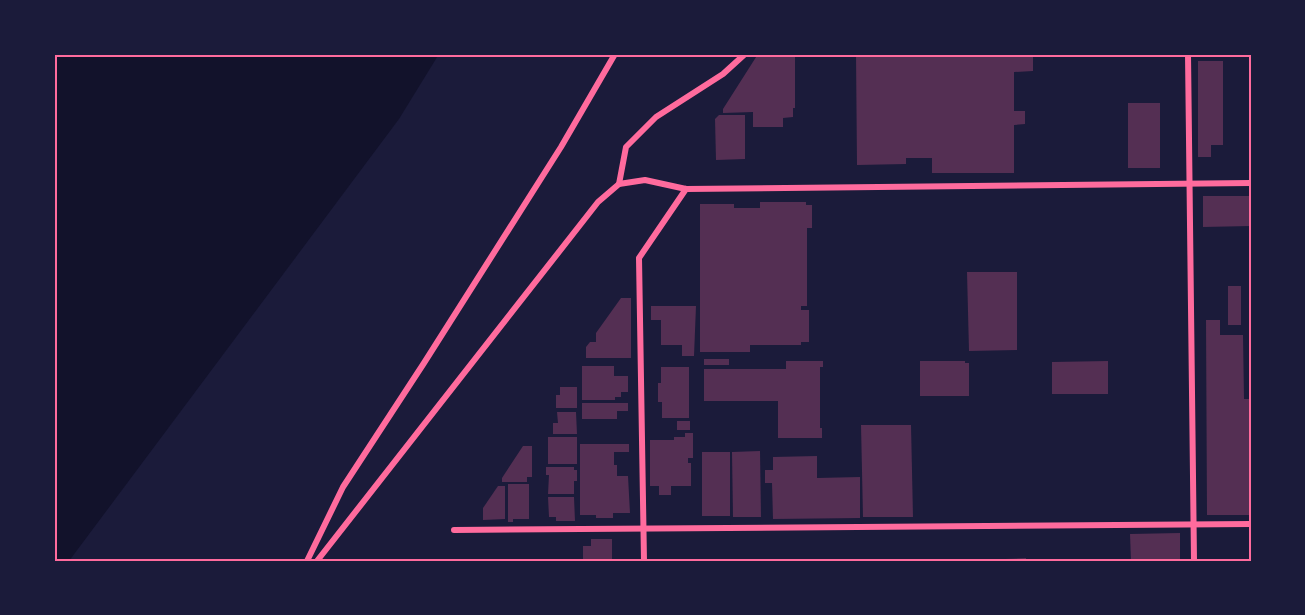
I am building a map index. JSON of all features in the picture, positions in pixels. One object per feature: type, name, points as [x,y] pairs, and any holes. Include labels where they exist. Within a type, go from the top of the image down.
[{"type":"street","points":[[307,561],[343,487],[555,157],[615,54]]},
{"type":"street","points":[[620,184],[626,147],[656,117],[723,74],[745,54]]},
{"type":"street","points":[[1188,54],[1194,561]]},
{"type":"street","points":[[317,561],[598,202],[620,184],[645,180],[686,189],[1251,183]]},
{"type":"street","points":[[644,561],[639,258],[686,189]]},
{"type":"street","points":[[454,530],[1251,524]]},
{"type":"shaded area","points":[[54,54],[439,54],[399,119],[69,561],[54,561]]},
{"type":"building","points":[[758,54],[795,54],[795,108],[793,108],[793,117],[783,118],[783,127],[753,127],[753,112],[723,113],[723,109]]},
{"type":"building","points":[[856,54],[1033,54],[1033,71],[1014,72],[1014,111],[1025,111],[1025,124],[1014,125],[1014,173],[932,173],[932,158],[906,158],[906,164],[857,165]]},
{"type":"building","points":[[1198,61],[1223,61],[1223,145],[1211,145],[1211,157],[1198,157]]},
{"type":"building","points":[[1128,103],[1160,103],[1160,168],[1128,168]]},
{"type":"building","points":[[719,115],[745,115],[745,159],[716,160],[715,119]]},
{"type":"building","points":[[1203,196],[1251,196],[1251,226],[1203,227]]},
{"type":"building","points":[[760,202],[806,202],[806,205],[812,205],[812,228],[807,228],[807,306],[801,306],[801,310],[809,310],[809,342],[801,342],[801,345],[750,345],[750,352],[700,352],[700,204],[734,204],[734,208],[760,208]]},
{"type":"building","points":[[967,272],[1017,272],[1017,350],[969,351]]},
{"type":"building","points":[[1228,286],[1241,286],[1241,325],[1228,325]]},
{"type":"building","points":[[621,298],[631,298],[631,358],[586,358],[586,347],[590,342],[596,342],[596,333]]},
{"type":"building","points":[[651,306],[696,306],[694,356],[682,356],[682,345],[661,345],[661,320],[651,320]]},
{"type":"building","points":[[1206,320],[1220,320],[1220,335],[1243,335],[1244,399],[1251,399],[1251,515],[1207,515]]},
{"type":"building","points":[[704,359],[729,359],[729,365],[704,365]]},
{"type":"building","points":[[786,361],[823,361],[823,367],[820,367],[822,438],[778,438],[778,401],[704,401],[704,369],[786,369]]},
{"type":"building","points":[[920,361],[965,361],[969,363],[969,396],[920,396]]},
{"type":"building","points":[[1108,361],[1108,394],[1052,394],[1052,362]]},
{"type":"building","points":[[582,366],[614,366],[614,376],[628,376],[628,392],[621,392],[621,397],[615,397],[615,400],[582,400]]},
{"type":"building","points":[[661,367],[689,367],[689,418],[662,418],[662,402],[658,402]]},
{"type":"building","points":[[560,387],[577,387],[577,408],[556,408],[556,395],[560,395]]},
{"type":"building","points":[[582,403],[628,403],[628,411],[617,411],[617,419],[582,419]]},
{"type":"building","points":[[557,412],[576,412],[577,434],[553,434],[553,423],[558,423]]},
{"type":"building","points":[[677,421],[690,421],[690,430],[677,430]]},
{"type":"building","points":[[861,425],[911,425],[913,517],[863,517]]},
{"type":"building","points":[[685,433],[693,433],[693,458],[688,458],[688,463],[691,463],[691,486],[671,486],[671,495],[659,495],[659,486],[650,486],[650,440],[674,440],[674,437],[685,437]]},
{"type":"building","points":[[548,437],[577,437],[577,464],[548,464]]},
{"type":"building","points":[[580,444],[629,444],[629,452],[614,452],[614,465],[617,465],[617,476],[628,476],[630,513],[613,513],[613,518],[580,515]]},
{"type":"building","points":[[523,446],[532,446],[532,477],[527,477],[527,482],[502,482],[502,478]]},
{"type":"building","points":[[760,451],[761,517],[733,517],[732,452]]},
{"type":"building","points":[[702,452],[730,452],[730,516],[702,516]]},
{"type":"building","points":[[817,456],[817,478],[860,477],[860,518],[773,519],[772,483],[765,483],[765,470],[773,470],[773,457]]},
{"type":"building","points":[[546,467],[574,467],[574,470],[577,470],[577,481],[574,481],[574,494],[548,494],[549,475],[546,475]]},
{"type":"building","points":[[508,484],[529,484],[529,519],[513,519],[513,522],[508,522]]},
{"type":"building","points":[[498,486],[505,486],[505,519],[483,520],[483,508]]},
{"type":"building","points":[[548,497],[574,497],[575,521],[556,521],[556,517],[549,517]]},
{"type":"building","points":[[1180,533],[1180,561],[1131,561],[1130,534]]},
{"type":"building","points":[[591,539],[612,539],[612,561],[583,561],[583,546],[591,546]]},
{"type":"building","points":[[1026,558],[1026,561],[1005,561],[1005,559]]}]
